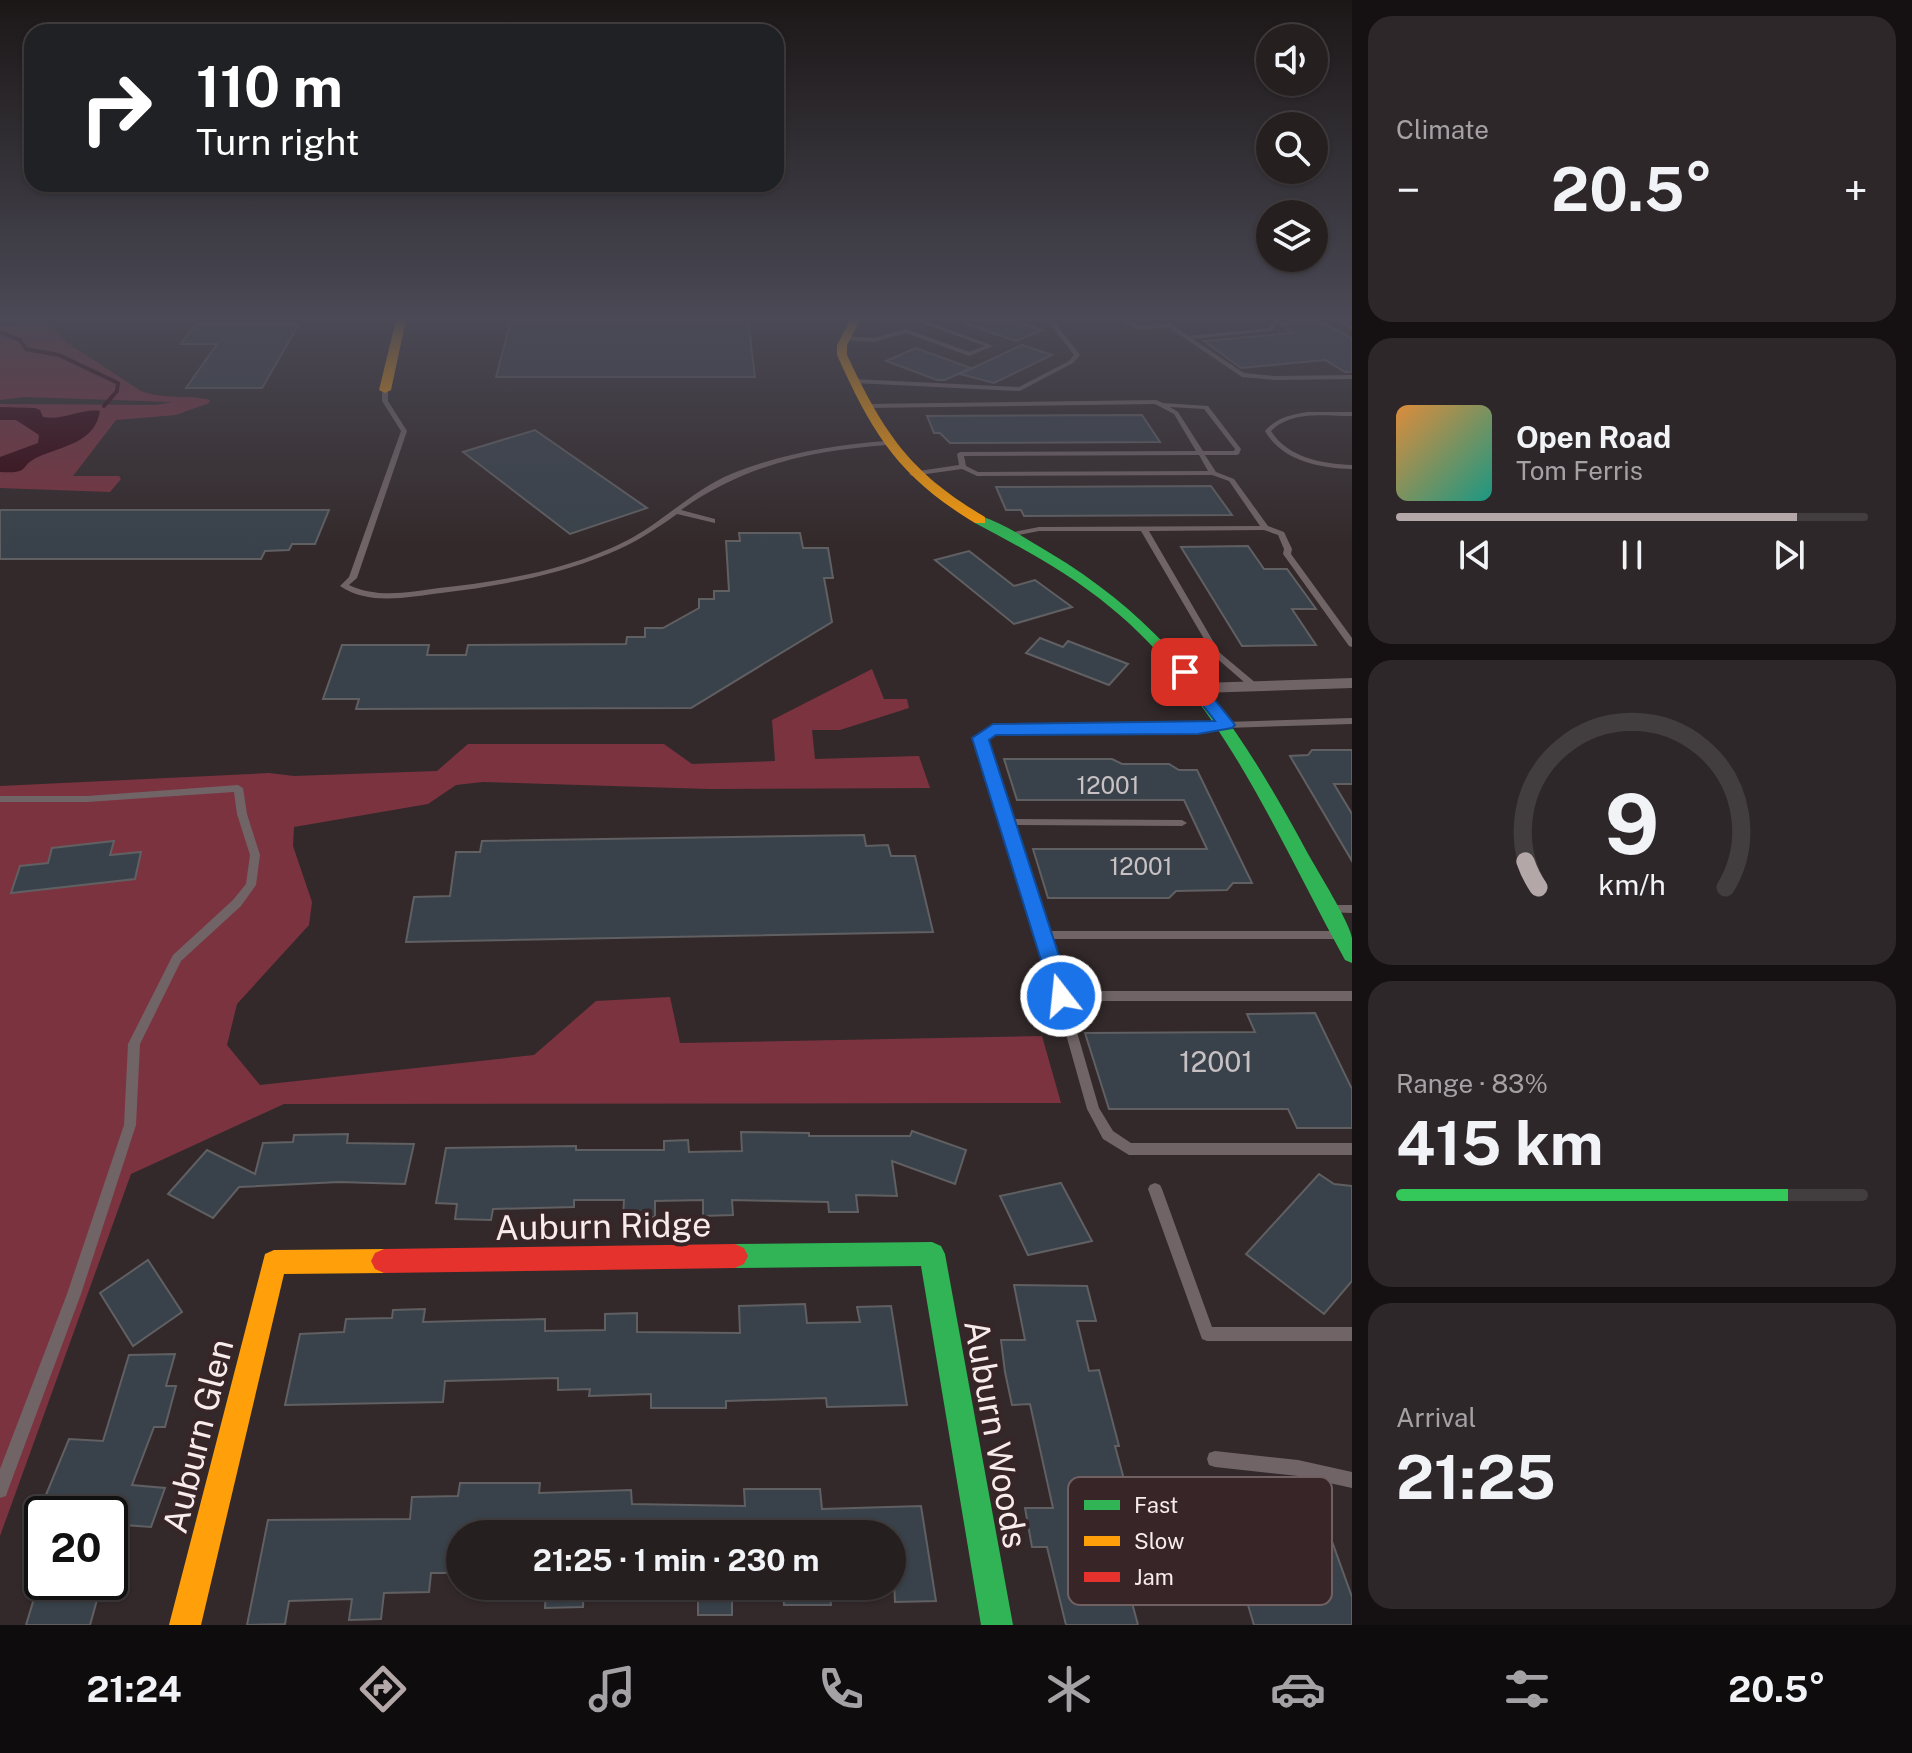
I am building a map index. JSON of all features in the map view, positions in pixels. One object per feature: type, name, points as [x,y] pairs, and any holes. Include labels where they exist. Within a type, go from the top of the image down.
[{"type":"street","points":[[861,396],[886,443],[912,474],[936,494],[1070,572],[1134,620],[1200,688],[1226,725],[1352,955]]},
{"type":"street","points":[[1200,688],[1352,683]]},
{"type":"street","name":"Auburn Ridge","points":[[274,1262],[932,1254]]},
{"type":"street","name":"Auburn Woods","points":[[932,1254],[997,1625]]},
{"type":"street","name":"Auburn Glen","points":[[185,1625],[274,1262]]},
{"type":"lane","points":[[385,396],[385,401],[404,431],[353,578],[344,586],[376,598],[504,584],[546,574],[595,558],[634,539],[734,475],[822,449],[886,443]]},
{"type":"lane","points":[[1160,405],[1176,413],[1213,473]]},
{"type":"lane","points":[[866,406],[1206,407],[1238,449],[1237,453],[960,454],[963,467]]},
{"type":"lane","points":[[1352,414],[1289,417],[1274,422],[1268,431],[1272,441],[1282,450],[1327,464],[1352,467]]},
{"type":"lane","points":[[912,474],[963,467],[977,474],[1213,473],[1232,480],[1265,528]]},
{"type":"lane","points":[[675,511],[712,521]]},
{"type":"lane","points":[[1009,535],[1039,529],[1265,528],[1281,534],[1287,554],[1352,644]]},
{"type":"lane","points":[[1144,529],[1217,654],[1254,686]]},
{"type":"lane","points":[[1352,721],[1226,725],[1198,729],[993,730],[980,738],[1043,935],[1093,1109],[1108,1135],[1129,1149],[1352,1149]]},
{"type":"lane","points":[[0,799],[87,799],[238,788],[242,814],[255,855],[255,870],[251,885],[237,903],[177,958],[134,1044],[130,1125],[74,1294],[0,1490]]},
{"type":"lane","points":[[1007,822],[1182,823]]},
{"type":"lane","points":[[1327,909],[1352,909]]},
{"type":"lane","points":[[1043,935],[1341,935]]},
{"type":"lane","points":[[1061,996],[1352,996]]},
{"type":"lane","points":[[1155,1189],[1207,1334],[1352,1334]]},
{"type":"lane","points":[[1215,1459],[1298,1468],[1352,1480]]},
{"type":"shaded area","points":[[0,396],[173,396],[210,400],[176,415],[116,420],[73,476],[119,476],[121,479],[110,492],[0,488],[0,404],[156,405],[172,402],[25,397],[0,400]]},
{"type":"shaded area","points":[[0,407],[35,408],[40,410],[43,417],[51,418],[100,411],[97,422],[85,437],[32,460],[21,471],[0,472],[0,457],[38,443],[39,435],[16,420],[0,420]]},
{"type":"shaded area","points":[[872,669],[884,699],[907,699],[909,708],[840,730],[812,730],[815,759],[919,756],[930,788],[709,789],[483,782],[456,785],[428,804],[294,827],[293,846],[312,902],[309,925],[237,1004],[227,1045],[260,1085],[534,1055],[596,1001],[670,997],[680,1043],[1042,1036],[1061,1103],[284,1104],[131,1174],[0,1536],[0,786],[269,773],[294,776],[437,771],[468,744],[664,744],[692,764],[775,761],[772,720]]},
{"type":"building","points":[[1142,415],[1160,442],[950,443],[940,433],[934,433],[927,416]]},
{"type":"building","points":[[535,430],[647,508],[570,534],[463,452]]},
{"type":"building","points":[[1211,486],[1232,515],[1024,516],[1021,510],[1006,510],[996,487]]},
{"type":"building","points":[[0,510],[329,510],[315,544],[292,544],[289,550],[265,551],[261,559],[0,559]]},
{"type":"building","points":[[739,533],[800,533],[803,548],[828,548],[833,578],[824,578],[832,622],[691,708],[356,709],[359,699],[323,699],[342,645],[429,645],[427,655],[466,655],[468,645],[626,644],[627,637],[645,637],[645,628],[663,628],[699,608],[699,599],[714,599],[714,591],[729,591],[726,541],[740,541]]},
{"type":"building","points":[[1248,546],[1264,569],[1287,569],[1316,609],[1292,609],[1316,645],[1242,646],[1181,547]]},
{"type":"building","points":[[969,551],[1014,586],[1035,580],[1072,607],[1014,624],[935,560]]},
{"type":"building","points":[[1040,638],[1063,647],[1068,641],[1128,664],[1109,685],[1026,653]]},
{"type":"building","points":[[1312,750],[1352,750],[1352,784],[1334,784],[1352,814],[1352,861],[1290,756],[1308,755]]},
{"type":"building","points":[[1004,759],[1112,759],[1122,764],[1169,764],[1179,770],[1197,770],[1252,883],[1233,883],[1227,890],[1176,891],[1169,898],[1048,898],[1033,849],[1207,849],[1184,800],[1017,800]]},
{"type":"building","points":[[864,835],[866,846],[888,845],[891,856],[915,856],[933,932],[406,942],[414,897],[450,896],[456,852],[480,852],[482,841]]},
{"type":"building","points":[[114,841],[110,855],[141,852],[135,879],[11,893],[20,866],[48,863],[52,848]]},
{"type":"building","points":[[1315,1013],[1352,1089],[1352,1128],[1297,1128],[1288,1109],[1109,1109],[1085,1033],[1255,1032],[1247,1014]]},
{"type":"building","points":[[912,1131],[966,1150],[955,1184],[892,1161],[897,1196],[856,1195],[858,1212],[829,1212],[828,1202],[732,1200],[733,1215],[703,1216],[703,1200],[655,1201],[655,1217],[623,1217],[624,1200],[574,1200],[574,1207],[493,1209],[491,1220],[455,1219],[457,1204],[436,1203],[446,1148],[576,1146],[576,1150],[664,1150],[664,1141],[688,1140],[689,1152],[742,1151],[741,1132],[910,1136]]},
{"type":"building","points":[[348,1134],[347,1143],[414,1144],[405,1184],[339,1182],[239,1187],[213,1218],[168,1194],[207,1150],[255,1174],[263,1143],[293,1142],[294,1135]]},
{"type":"building","points":[[1319,1174],[1334,1184],[1352,1186],[1352,1281],[1324,1314],[1246,1254]]},
{"type":"building","points":[[1061,1183],[1092,1241],[1028,1255],[1000,1196]]},
{"type":"building","points":[[148,1260],[182,1312],[133,1346],[100,1293]]},
{"type":"building","points":[[1014,1285],[1087,1286],[1096,1321],[1077,1321],[1089,1371],[1099,1370],[1119,1446],[1115,1446],[1123,1477],[1068,1477],[1068,1605],[1133,1605],[1138,1625],[1066,1625],[1047,1547],[1032,1547],[1025,1508],[1053,1508],[1030,1404],[1012,1405],[1001,1340],[1025,1340]]},
{"type":"building","points":[[805,1304],[807,1323],[860,1322],[857,1307],[891,1306],[907,1405],[827,1407],[826,1398],[726,1401],[726,1408],[651,1408],[651,1394],[589,1396],[590,1389],[558,1390],[558,1378],[445,1381],[443,1402],[285,1405],[300,1334],[344,1332],[346,1319],[392,1318],[393,1310],[425,1309],[423,1322],[545,1319],[545,1331],[605,1330],[605,1314],[637,1313],[637,1332],[740,1333],[739,1306]]},
{"type":"building","points":[[175,1354],[166,1386],[176,1386],[165,1427],[154,1427],[132,1485],[165,1488],[151,1527],[128,1525],[128,1496],[45,1496],[69,1439],[103,1441],[129,1355]]},
{"type":"building","points":[[460,1483],[540,1483],[539,1493],[631,1490],[632,1504],[745,1506],[744,1489],[820,1489],[822,1509],[921,1506],[936,1601],[895,1602],[906,1600],[906,1520],[446,1520],[446,1573],[431,1573],[429,1592],[384,1593],[381,1619],[349,1620],[352,1599],[289,1601],[285,1624],[247,1625],[268,1520],[410,1519],[412,1497],[458,1496]]},
{"type":"building","points":[[1332,1541],[1352,1597],[1352,1625],[1254,1625],[1248,1605],[1332,1605]]},
{"type":"building","points":[[34,1600],[97,1600],[90,1625],[26,1625]]},
{"type":"building","points":[[545,1600],[583,1600],[583,1607],[545,1608]]},
{"type":"building","points":[[698,1600],[732,1600],[732,1615],[698,1615]]},
{"type":"building","points":[[784,1600],[830,1600],[831,1605],[784,1605]]},
{"type":"waterway","points":[[104,406],[113,396]]},
{"type":"traffic: fast","points":[[980,520],[1098,590],[1169,655],[1230,734],[1281,821],[1352,955]]},
{"type":"traffic: fast","points":[[735,1256],[932,1254],[997,1625]]},
{"type":"traffic: slow","points":[[862,396],[880,431],[911,470],[953,504],[980,520]]},
{"type":"traffic: slow","points":[[185,1625],[274,1262],[384,1261]]},
{"type":"traffic: jam","points":[[384,1261],[735,1256]]},
{"type":"route","points":[[1061,996],[980,738],[993,730],[1198,729],[1226,725],[1185,672]]}]
